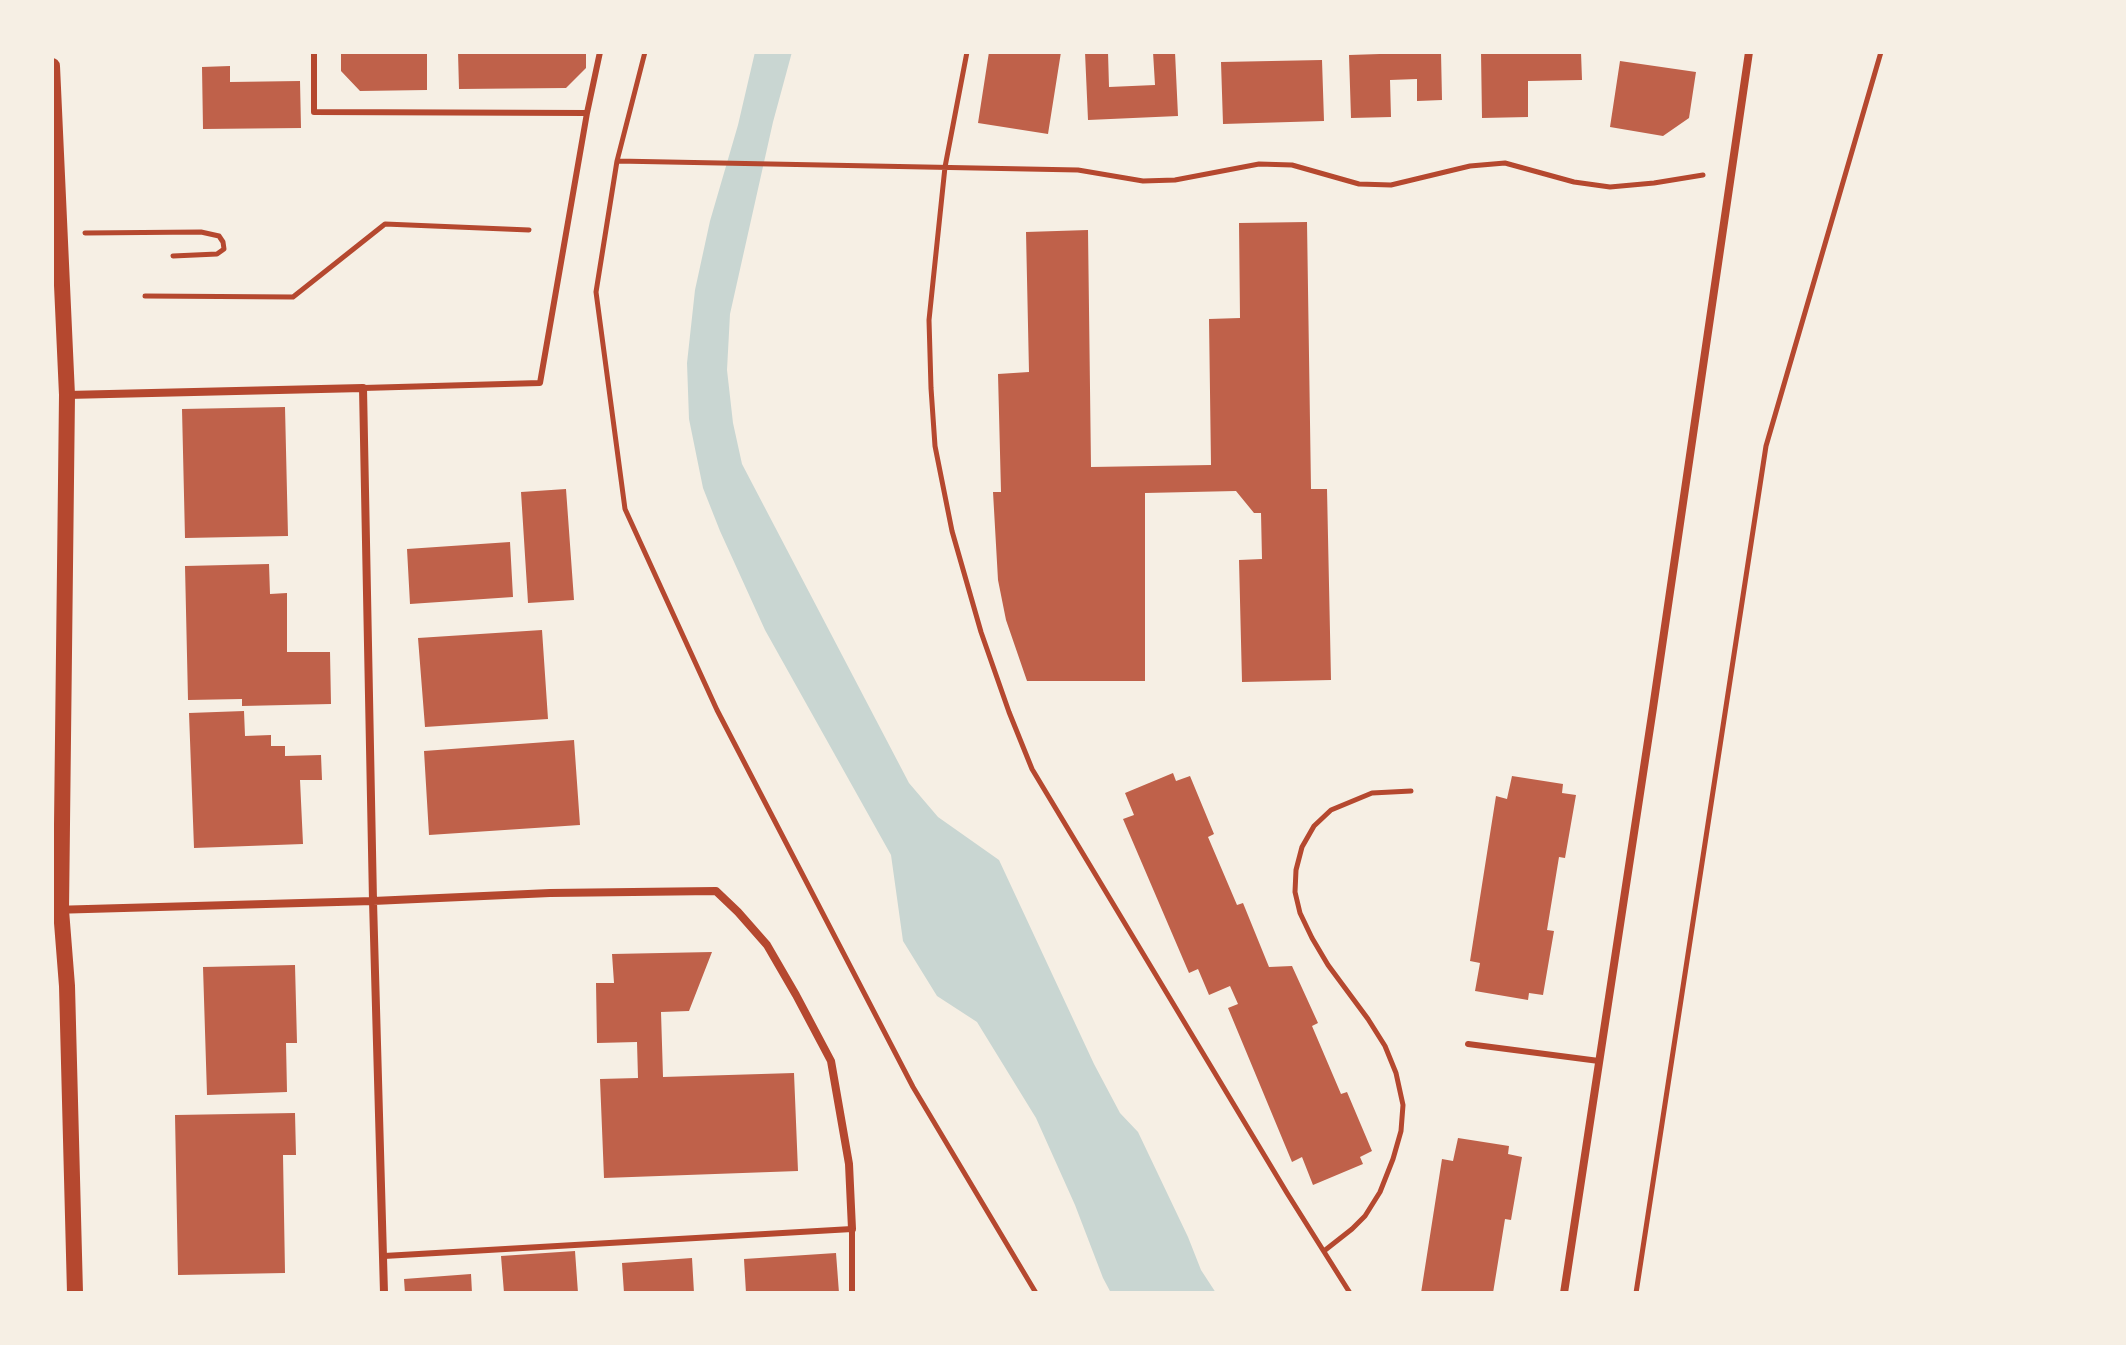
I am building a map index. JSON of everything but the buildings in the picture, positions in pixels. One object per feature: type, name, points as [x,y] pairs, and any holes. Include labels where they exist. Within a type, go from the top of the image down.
[{"type":"main road","points":[[52,66],[67,395],[56,910],[67,986],[75,1293]]},
{"type":"street","points":[[1564,1293],[1749,52]]},
{"type":"street","points":[[67,395],[363,388],[384,1293]]},
{"type":"street","points":[[56,910],[550,893],[716,891],[767,945],[831,1061],[849,1164],[852,1229]]},
{"type":"lane","points":[[314,52],[314,112],[587,113]]},
{"type":"lane","points":[[363,388],[540,383],[600,52]]},
{"type":"lane","points":[[1468,1044],[1599,1061]]},
{"type":"lane","points":[[384,1256],[852,1229],[852,1293]]},
{"type":"path","points":[[645,52],[617,161],[596,292],[625,509],[717,710],[905,1073],[1036,1293]]},
{"type":"path","points":[[967,52],[945,167],[929,320],[935,446],[952,531],[981,632],[1032,769],[1350,1293]]},
{"type":"path","points":[[1636,1293],[1766,446],[1881,52]]},
{"type":"path","points":[[617,161],[1078,170],[1143,181],[1175,180],[1259,164],[1292,165],[1359,184],[1391,185],[1470,166],[1505,163],[1574,182],[1610,187],[1703,175]]},
{"type":"path","points":[[145,296],[293,297],[385,224],[529,230]]},
{"type":"path","points":[[80,233],[201,232],[219,236],[223,242],[224,249],[217,254],[173,256]]},
{"type":"path","points":[[1324,1251],[1365,1216],[1380,1192],[1401,1131],[1403,1105],[1396,1073],[1385,1046],[1328,965],[1300,913],[1295,892],[1296,870],[1302,847],[1314,826],[1331,810],[1372,793],[1411,791]]},
{"type":"shaded area","points":[[755,52],[792,52],[730,314],[727,370],[733,423],[742,464],[909,783],[938,817],[999,860],[1094,1064],[1120,1113],[1138,1132],[1201,1270],[1216,1293],[1111,1293],[1036,1118],[977,1022],[937,996],[903,941],[891,855],[765,630],[703,488],[689,419],[687,363],[695,290]]}]
